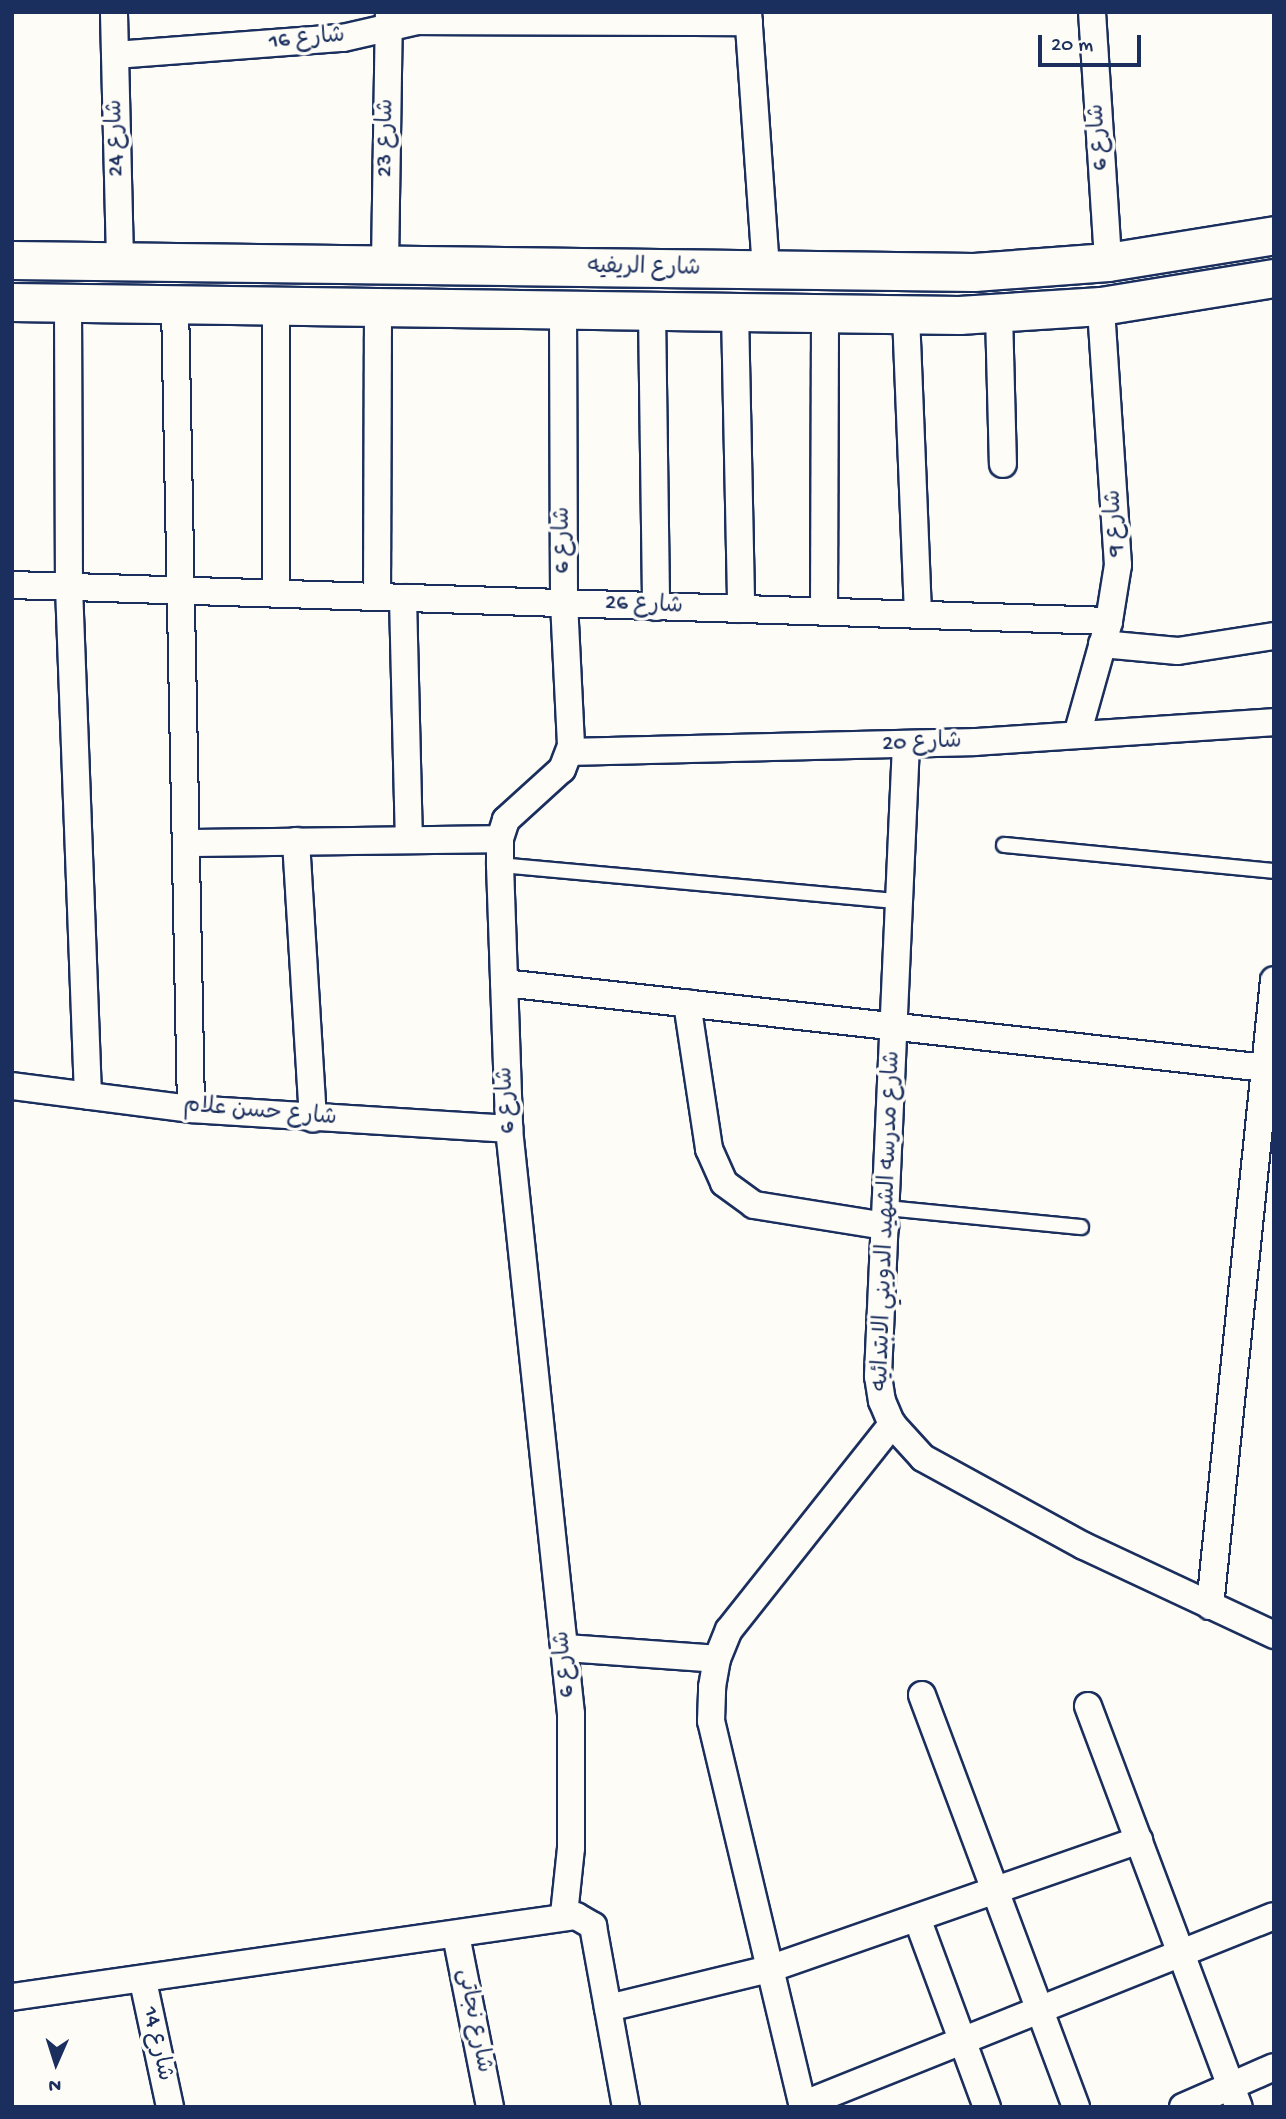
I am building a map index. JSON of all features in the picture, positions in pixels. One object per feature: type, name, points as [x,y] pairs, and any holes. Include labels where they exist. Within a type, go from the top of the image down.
[{"type":"street","name":"شارع 6","points":[[1092,12],[1108,262]]},
{"type":"street","name":"شارع 24","points":[[114,14],[120,262]]},
{"type":"street","name":"شارع 16","points":[[115,55],[344,38],[389,19],[749,17]]},
{"type":"street","points":[[749,17],[766,271]]},
{"type":"street","name":"شارع 23","points":[[385,264],[389,19]]},
{"type":"street","name":"شارع الريفيه","points":[[12,260],[974,272],[1108,262],[1274,235]]},
{"type":"street","name":"شارع الريفيه","points":[[12,302],[906,315],[999,314],[1101,306],[1274,278]]},
{"type":"street","points":[[68,303],[69,587],[89,1096]]},
{"type":"street","points":[[175,304],[191,1109]]},
{"type":"street","points":[[276,306],[276,594]]},
{"type":"street","name":"شارع 9","points":[[1077,736],[1105,633],[1118,536],[1101,306]]},
{"type":"street","points":[[378,307],[390,598],[409,839]]},
{"type":"street","name":"شارع 6","points":[[563,310],[564,602],[570,752]]},
{"type":"street","points":[[652,311],[656,607]]},
{"type":"street","points":[[735,312],[741,609]]},
{"type":"street","points":[[824,612],[825,314]]},
{"type":"street","points":[[999,314],[1003,464]]},
{"type":"street","points":[[906,315],[918,615]]},
{"type":"street","name":"شارع 26","points":[[12,585],[918,615],[1105,633],[1178,651],[1274,636]]},
{"type":"street","name":"شارع 20","points":[[570,752],[906,744],[1077,736],[1274,722]]},
{"type":"street","name":"شارع مدرسه الشهيد الدويني الابتدائيه","points":[[906,744],[878,1376],[882,1401],[892,1424],[923,1458],[1084,1546],[1274,1635]]},
{"type":"street","points":[[186,842],[409,839],[500,852],[506,820],[562,769],[570,752]]},
{"type":"street","points":[[296,841],[313,1118]]},
{"type":"street","name":"شارع 6","points":[[500,852],[509,1129],[565,1647],[573,1781],[564,1915]]},
{"type":"street","points":[[1210,1606],[1269,1068],[1274,980]]},
{"type":"street","points":[[504,983],[1269,1068]]},
{"type":"street","points":[[687,1003],[709,1149],[724,1183],[754,1205],[885,1217]]},
{"type":"street","name":"شارع حسن علام","points":[[12,1086],[191,1109],[509,1129]]},
{"type":"street","points":[[892,1424],[729,1630],[717,1660],[711,1721],[802,2106],[1274,1916]]},
{"type":"street","points":[[565,1647],[717,1660]]},
{"type":"street","points":[[922,1696],[1076,2107]]},
{"type":"street","points":[[1088,1706],[1235,2097]]},
{"type":"street","points":[[608,2008],[769,1969],[1139,1840]]},
{"type":"street","points":[[12,1997],[143,1981],[564,1915],[587,1920],[593,1926],[626,2107]]},
{"type":"street","points":[[917,1918],[987,2107]]},
{"type":"street","name":"شارع نجاتى","points":[[456,1934],[491,2107]]},
{"type":"street","name":"شارع 14","points":[[143,1981],[170,2107]]},
{"type":"street","points":[[1183,2107],[1235,2097],[1274,2067]]},
{"type":"lane","points":[[1004,845],[1274,871]]},
{"type":"lane","points":[[500,852],[899,901]]},
{"type":"lane","points":[[885,1217],[1081,1227]]}]
